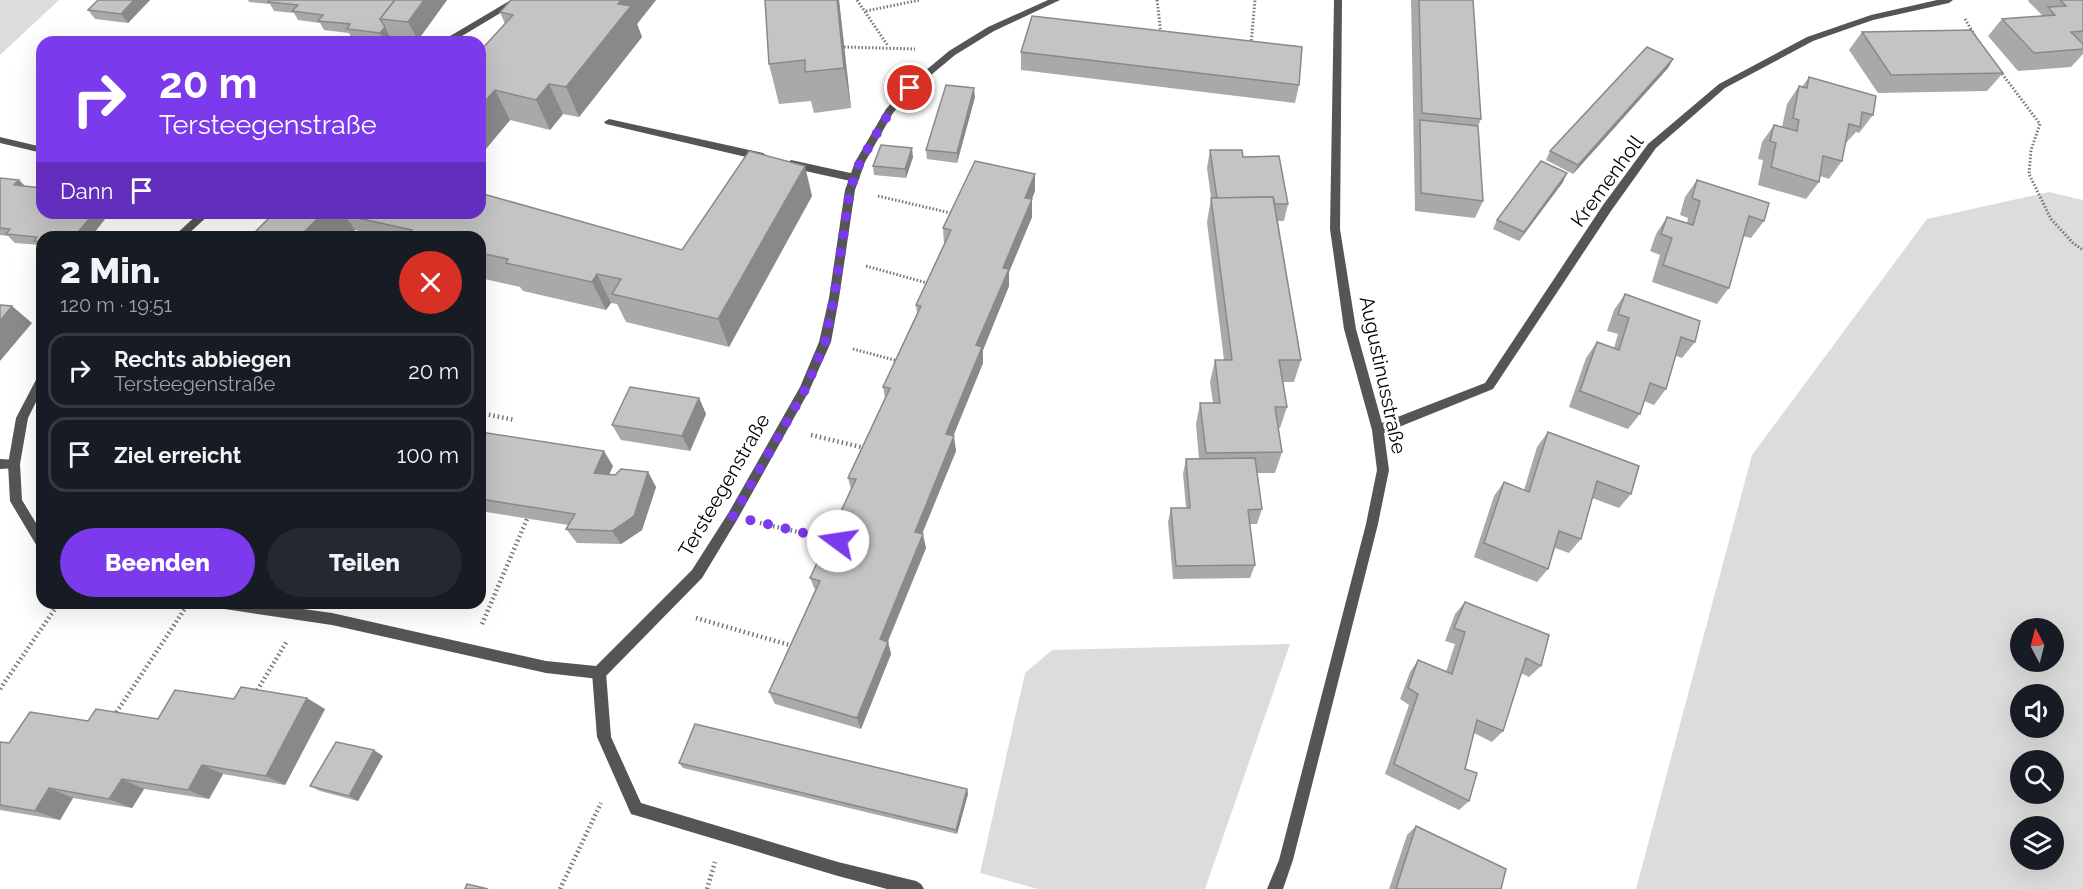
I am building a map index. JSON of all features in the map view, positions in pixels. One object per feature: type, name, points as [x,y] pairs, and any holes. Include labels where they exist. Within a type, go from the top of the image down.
[{"type":"street","points":[[455,36],[518,0]]},
{"type":"street","name":"Tersteegenstraße","points":[[599,673],[697,574],[806,388],[825,342],[850,190],[860,162],[890,111],[910,88],[952,53],[991,29],[1056,0]]},
{"type":"street","name":"Augustinusstraße","points":[[1275,889],[1286,860],[1372,525],[1383,471],[1378,430],[1350,329],[1335,229],[1338,0]]},
{"type":"street","name":"Kremenholl","points":[[1378,430],[1489,386],[1607,208],[1652,146],[1722,86],[1809,39],[1870,18],[1949,0]]},
{"type":"street","points":[[609,122],[769,159]]},
{"type":"street","points":[[0,140],[36,149]]},
{"type":"street","points":[[781,161],[855,178]]},
{"type":"street","points":[[185,231],[199,219]]},
{"type":"street","points":[[36,391],[22,418],[14,464],[16,501],[36,534]]},
{"type":"street","points":[[0,464],[14,464]]},
{"type":"street","points":[[260,609],[303,615],[546,667],[599,673],[604,737],[636,809],[828,866],[916,889]]},
{"type":"path","points":[[857,0],[866,10],[888,47]]},
{"type":"path","points":[[866,10],[920,0]]},
{"type":"path","points":[[1157,0],[1161,39]]},
{"type":"path","points":[[1251,48],[1255,0]]},
{"type":"path","points":[[1960,9],[1982,47]]},
{"type":"path","points":[[844,47],[888,47],[952,53]]},
{"type":"path","points":[[1994,64],[2040,124],[2031,150],[2029,174],[2051,219],[2073,243],[2083,250]]},
{"type":"path","points":[[850,190],[959,214]]},
{"type":"path","points":[[840,259],[935,285]]},
{"type":"path","points":[[825,342],[904,362]]},
{"type":"path","points":[[486,414],[515,420]]},
{"type":"path","points":[[782,428],[872,449]]},
{"type":"path","points":[[733,516],[838,541]]},
{"type":"path","points":[[472,650],[527,519]]},
{"type":"path","points":[[664,608],[800,648]]},
{"type":"path","points":[[0,689],[55,609]]},
{"type":"path","points":[[110,722],[185,609]]},
{"type":"path","points":[[251,700],[303,615]]},
{"type":"path","points":[[560,889],[618,767]]},
{"type":"shaded area","points":[[0,0],[59,0],[0,55]]},
{"type":"shaded area","points":[[2049,192],[2083,200],[2083,889],[1636,889],[1752,455],[1927,219]]},
{"type":"shaded area","points":[[1290,644],[1205,889],[1038,889],[980,873],[1025,673],[1052,650]]},
{"type":"building","points":[[98,0],[134,0],[121,14],[88,10]]},
{"type":"building","points":[[270,0],[395,0],[380,19],[385,27],[380,33],[347,29],[350,24],[318,21],[323,15],[292,11],[298,5],[268,2]]},
{"type":"building","points":[[395,0],[424,0],[408,22],[380,19]]},
{"type":"building","points":[[511,0],[621,0],[618,4],[631,6],[566,87],[549,84],[536,100],[495,90],[486,100],[486,44],[513,15],[500,12]]},
{"type":"building","points":[[765,0],[837,0],[844,68],[805,72],[805,60],[769,64]]},
{"type":"building","points":[[1419,0],[1473,0],[1481,119],[1422,113]]},
{"type":"building","points":[[2060,0],[2083,0],[2083,31],[2071,32],[2083,44],[2083,49],[2034,53],[2002,19],[2055,15],[2048,7],[2066,6]]},
{"type":"building","points":[[1032,16],[1302,47],[1299,85],[1021,52]]},
{"type":"building","points":[[1971,30],[2003,73],[1891,75],[1862,32]]},
{"type":"building","points":[[1647,47],[1673,59],[1578,165],[1550,151]]},
{"type":"building","points":[[1809,77],[1876,96],[1873,115],[1862,112],[1860,127],[1849,124],[1842,161],[1823,156],[1819,182],[1771,167],[1776,143],[1770,141],[1774,125],[1797,131],[1799,120],[1793,118],[1799,86],[1807,88]]},
{"type":"building","points":[[946,85],[974,88],[957,153],[926,150]]},
{"type":"building","points":[[1420,120],[1478,126],[1483,201],[1421,193]]},
{"type":"building","points":[[881,145],[912,148],[905,169],[873,166]]},
{"type":"building","points":[[1210,150],[1242,150],[1243,157],[1279,156],[1288,204],[1275,204],[1273,197],[1217,198]]},
{"type":"building","points":[[749,151],[805,166],[718,319],[612,294],[621,279],[597,274],[592,282],[506,263],[508,259],[486,254],[486,231],[411,231],[362,219],[486,219],[486,195],[682,250]]},
{"type":"building","points":[[975,161],[1035,174],[1025,198],[1032,199],[1003,268],[1009,269],[976,345],[982,347],[946,434],[954,436],[915,532],[923,534],[880,639],[888,642],[857,718],[769,692],[820,581],[810,578],[856,479],[848,478],[890,388],[883,387],[921,306],[916,305],[951,230],[943,228]]},
{"type":"building","points":[[1541,161],[1567,173],[1524,232],[1497,220]]},
{"type":"building","points":[[0,178],[19,180],[14,185],[36,187],[36,219],[89,219],[79,231],[36,231],[36,237],[6,234],[10,229],[0,228]]},
{"type":"building","points":[[1697,180],[1769,203],[1764,221],[1749,216],[1729,288],[1663,265],[1672,238],[1661,234],[1667,217],[1693,225],[1700,201],[1692,198]]},
{"type":"building","points":[[1273,197],[1301,360],[1279,360],[1287,407],[1275,407],[1282,452],[1206,453],[1200,403],[1220,403],[1215,360],[1232,360],[1211,198]]},
{"type":"building","points":[[268,219],[317,219],[305,231],[256,231]]},
{"type":"building","points":[[1625,294],[1700,321],[1695,342],[1681,337],[1666,389],[1650,383],[1640,414],[1580,391],[1597,342],[1619,350],[1629,318],[1618,314]]},
{"type":"building","points":[[0,305],[12,306],[0,321]]},
{"type":"building","points":[[630,387],[699,398],[682,436],[612,425]]},
{"type":"building","points":[[1548,432],[1639,466],[1631,494],[1597,481],[1581,539],[1559,531],[1548,569],[1484,543],[1504,482],[1529,492]]},
{"type":"building","points":[[486,433],[604,451],[594,473],[615,475],[621,469],[648,472],[634,516],[612,531],[566,529],[575,514],[486,500]]},
{"type":"building","points":[[1255,458],[1262,509],[1248,510],[1255,565],[1176,566],[1171,508],[1190,508],[1186,459]]},
{"type":"building","points":[[1465,602],[1549,635],[1541,666],[1526,658],[1503,731],[1477,720],[1465,769],[1477,773],[1469,801],[1394,764],[1418,694],[1408,688],[1418,660],[1452,674],[1465,632],[1454,628]]},
{"type":"building","points":[[241,687],[307,698],[266,776],[202,765],[188,790],[122,779],[109,799],[49,788],[35,811],[0,805],[0,742],[9,743],[30,712],[88,721],[96,709],[158,719],[175,690],[234,699]]},
{"type":"building","points":[[695,724],[967,789],[956,830],[679,763]]},
{"type":"building","points":[[336,742],[374,750],[349,796],[310,786]]},
{"type":"building","points":[[1416,826],[1506,869],[1501,889],[1396,889]]},
{"type":"building","points":[[467,884],[488,889],[465,889]]},
{"type":"route","points":[[838,541],[733,516],[806,388],[825,342],[850,190],[860,162],[878,130],[890,111],[910,88]]}]
